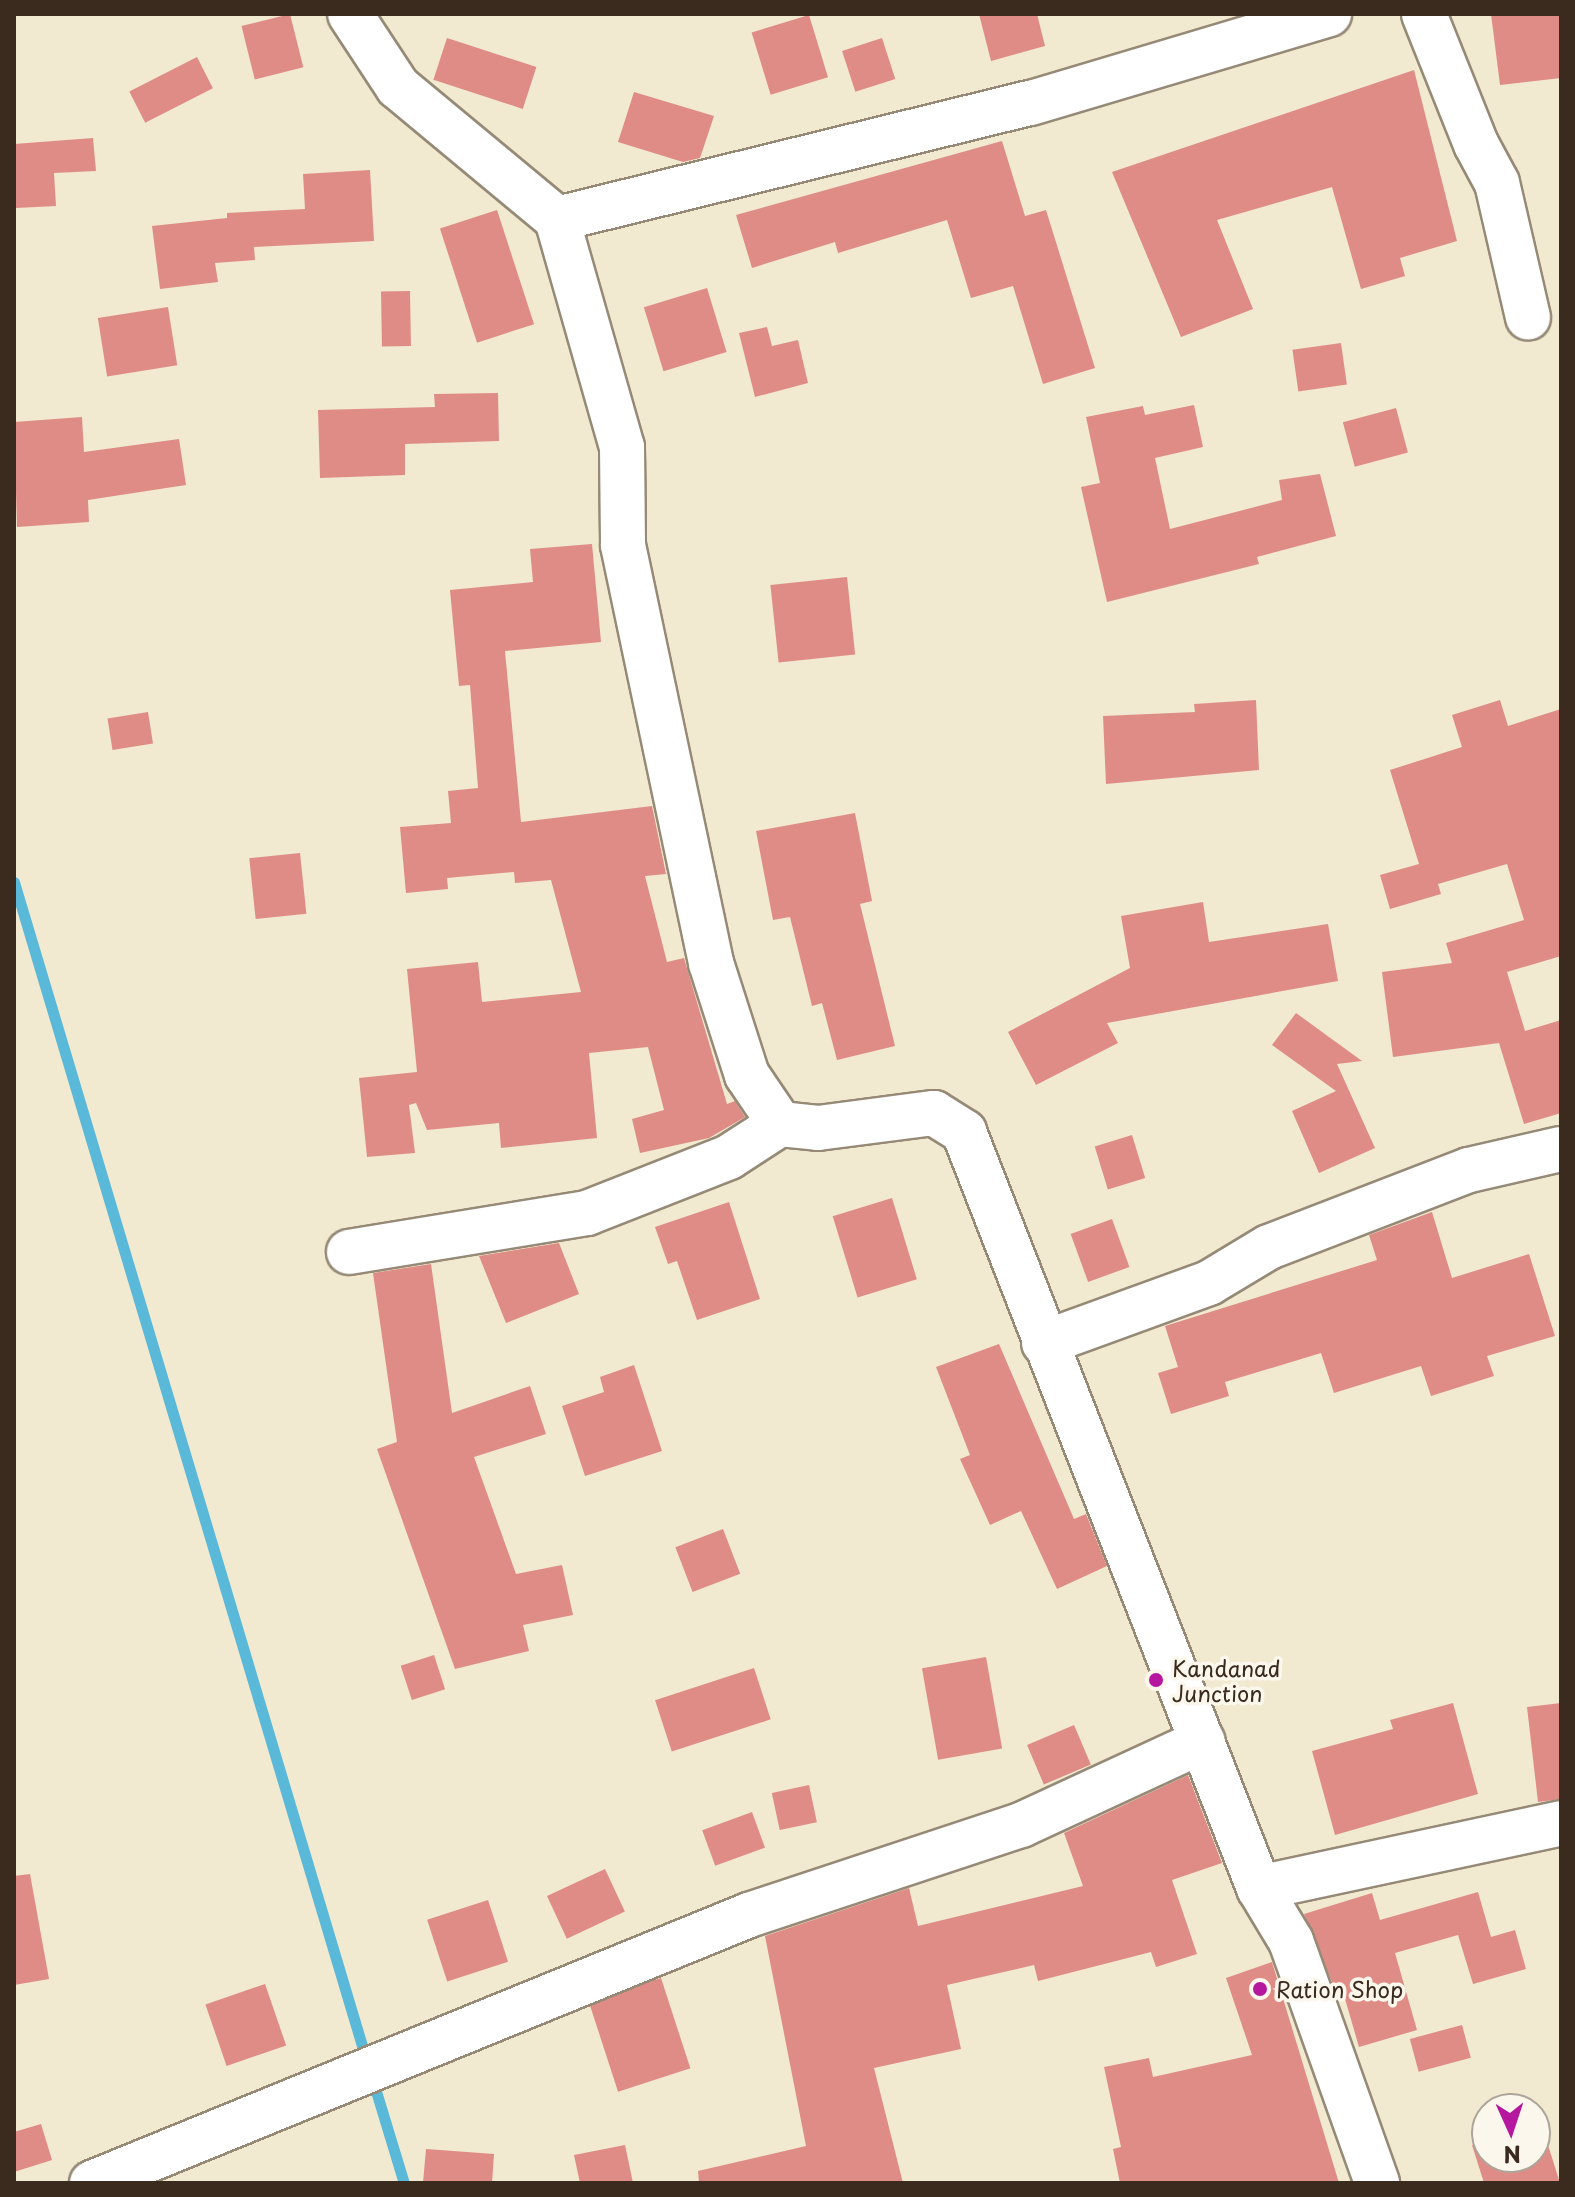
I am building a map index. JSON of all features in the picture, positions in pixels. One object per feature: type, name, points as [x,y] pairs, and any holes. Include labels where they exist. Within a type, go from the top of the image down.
[{"type":"street","points":[[350,14],[398,87],[557,219],[622,447],[623,545],[711,963],[747,1075],[780,1124]]},
{"type":"street","points":[[557,219],[1031,103],[1329,14]]},
{"type":"street","points":[[1424,14],[1476,144],[1497,183],[1528,317]]},
{"type":"street","points":[[349,1252],[587,1213],[729,1157],[780,1124],[818,1128],[934,1113],[964,1132],[1259,1888],[1291,1941],[1377,2183]]},
{"type":"street","points":[[1044,1343],[1209,1283],[1269,1247],[1469,1170],[1561,1149]]},
{"type":"street","points":[[92,2183],[749,1915],[1021,1825],[1203,1741]]},
{"type":"street","points":[[1259,1888],[1561,1823]]},
{"type":"building","points":[[290,14],[303,67],[255,79],[241,26]]},
{"type":"building","points":[[979,14],[1037,14],[1045,46],[991,61]]},
{"type":"building","points":[[1491,14],[1561,14],[1561,78],[1500,85]]},
{"type":"building","points":[[809,15],[828,77],[771,95],[752,33]]},
{"type":"building","points":[[447,38],[536,67],[523,109],[433,80]]},
{"type":"building","points":[[882,38],[895,79],[855,92],[842,51]]},
{"type":"building","points":[[197,57],[213,88],[145,123],[129,92]]},
{"type":"building","points":[[1414,70],[1457,241],[1400,258],[1405,276],[1361,289],[1332,187],[1217,220],[1253,309],[1181,337],[1112,172]]},
{"type":"building","points":[[634,92],[714,116],[700,158],[683,162],[618,142]]},
{"type":"building","points":[[93,138],[96,171],[54,173],[56,206],[16,208],[14,144]]},
{"type":"building","points":[[1002,141],[1025,216],[1046,210],[1095,368],[1043,384],[1013,286],[971,298],[947,220],[838,253],[835,242],[752,268],[736,215]]},
{"type":"building","points":[[370,170],[374,241],[254,247],[255,260],[215,263],[218,282],[160,289],[152,226],[227,218],[227,213],[305,209],[303,174]]},
{"type":"building","points":[[497,210],[534,324],[477,343],[440,229]]},
{"type":"building","points":[[707,288],[727,352],[663,371],[644,307]]},
{"type":"building","points":[[410,291],[411,346],[382,346],[381,292]]},
{"type":"building","points":[[168,307],[177,365],[107,376],[98,318]]},
{"type":"building","points":[[767,327],[772,346],[798,340],[808,383],[755,397],[739,333]]},
{"type":"building","points":[[1341,343],[1347,385],[1298,391],[1292,350]]},
{"type":"building","points":[[498,393],[499,441],[405,444],[405,475],[320,478],[318,410],[435,407],[434,394]]},
{"type":"building","points":[[1194,405],[1203,447],[1155,458],[1170,529],[1282,500],[1279,480],[1320,474],[1336,536],[1257,557],[1259,564],[1107,602],[1081,487],[1100,483],[1086,417],[1143,406],[1145,415]]},
{"type":"building","points":[[1396,408],[1408,452],[1355,467],[1343,422]]},
{"type":"building","points":[[82,417],[84,452],[179,439],[186,485],[88,500],[89,522],[17,527],[14,422]]},
{"type":"building","points":[[592,544],[601,642],[505,651],[521,822],[652,806],[666,874],[645,876],[667,962],[684,958],[727,1104],[735,1101],[745,1117],[709,1138],[640,1153],[632,1119],[664,1110],[648,1047],[589,1053],[597,1138],[501,1148],[499,1123],[427,1130],[416,1103],[409,1105],[415,1153],[367,1157],[359,1078],[417,1072],[407,969],[478,962],[482,1002],[581,992],[551,880],[515,883],[514,872],[447,878],[448,889],[406,893],[400,827],[451,823],[448,791],[478,788],[470,685],[459,686],[450,590],[533,582],[530,549]]},
{"type":"building","points":[[847,577],[855,655],[779,663],[770,585]]},
{"type":"building","points":[[1256,700],[1259,770],[1106,784],[1103,716],[1195,712],[1194,704]]},
{"type":"building","points":[[1500,700],[1508,726],[1561,709],[1561,956],[1507,972],[1525,1031],[1561,1020],[1561,1113],[1524,1124],[1499,1043],[1393,1057],[1382,972],[1452,963],[1446,943],[1524,920],[1507,864],[1438,884],[1441,894],[1390,909],[1380,875],[1419,864],[1390,770],[1462,747],[1452,715]]},
{"type":"building","points":[[148,712],[153,744],[113,750],[108,718]]},
{"type":"building","points":[[855,813],[872,901],[860,904],[895,1046],[837,1060],[822,1003],[812,1006],[790,917],[773,920],[756,831]]},
{"type":"building","points":[[300,853],[306,914],[256,919],[249,858]]},
{"type":"building","points":[[1203,902],[1209,942],[1328,924],[1338,981],[1107,1023],[1118,1043],[1036,1085],[1008,1032],[1130,968],[1121,916]]},
{"type":"building","points":[[1296,1013],[1362,1061],[1337,1064],[1375,1148],[1319,1173],[1292,1111],[1336,1091],[1272,1045]]},
{"type":"building","points":[[1132,1135],[1145,1178],[1108,1189],[1095,1146]]},
{"type":"building","points":[[892,1198],[917,1279],[858,1297],[833,1216]]},
{"type":"building","points":[[729,1202],[760,1299],[697,1320],[677,1261],[668,1264],[655,1227]]},
{"type":"building","points":[[1432,1212],[1452,1278],[1529,1254],[1555,1336],[1487,1356],[1494,1376],[1431,1396],[1421,1366],[1334,1393],[1321,1353],[1225,1382],[1229,1396],[1171,1414],[1158,1373],[1178,1367],[1165,1326],[1377,1260],[1369,1235]]},
{"type":"building","points":[[1112,1219],[1129,1267],[1088,1282],[1071,1234]]},
{"type":"building","points":[[559,1243],[579,1294],[506,1323],[479,1256]]},
{"type":"building","points":[[431,1264],[452,1413],[530,1386],[546,1434],[474,1457],[516,1574],[562,1565],[573,1615],[523,1625],[529,1651],[455,1669],[377,1449],[397,1442],[373,1273]]},
{"type":"building","points":[[999,1344],[1074,1519],[1086,1514],[1107,1566],[1057,1589],[1021,1511],[990,1525],[960,1459],[970,1455],[936,1367]]},
{"type":"building","points":[[634,1365],[662,1451],[585,1476],[562,1406],[604,1392],[600,1377]]},
{"type":"building","points":[[723,1529],[740,1574],[693,1592],[675,1547]]},
{"type":"building","points":[[434,1655],[445,1689],[412,1700],[401,1666]]},
{"type":"building","points":[[986,1657],[1002,1749],[938,1760],[922,1668]]},
{"type":"building","points":[[754,1668],[771,1719],[672,1751],[655,1700]]},
{"type":"building","points":[[1453,1703],[1478,1794],[1335,1835],[1312,1751],[1393,1729],[1390,1720]]},
{"type":"building","points":[[1561,1703],[1561,1799],[1538,1802],[1527,1707]]},
{"type":"building","points":[[1074,1725],[1091,1765],[1044,1785],[1027,1745]]},
{"type":"building","points":[[1188,1775],[1222,1863],[1172,1880],[1197,1954],[1156,1967],[1151,1952],[1038,1981],[1034,1965],[947,1985],[961,2049],[874,2068],[903,2183],[699,2183],[698,2171],[806,2146],[765,1936],[909,1888],[918,1926],[1083,1886],[1064,1833]]},
{"type":"building","points":[[809,1785],[817,1822],[780,1830],[772,1793]]},
{"type":"building","points":[[752,1812],[765,1848],[715,1866],[702,1830]]},
{"type":"building","points":[[605,1869],[625,1912],[567,1939],[547,1896]]},
{"type":"building","points":[[30,1874],[49,1979],[14,1985],[14,1876]]},
{"type":"building","points":[[1478,1892],[1491,1937],[1515,1930],[1526,1969],[1473,1984],[1458,1935],[1395,1953],[1417,2030],[1359,2047],[1341,1985],[1334,1987],[1304,1914],[1372,1893],[1380,1920]]},
{"type":"building","points":[[488,1900],[508,1962],[447,1982],[427,1920]]},
{"type":"building","points":[[1272,1962],[1339,2183],[1120,2183],[1113,2149],[1121,2147],[1104,2067],[1149,2058],[1153,2077],[1252,2055],[1226,1978]]},
{"type":"building","points":[[661,1978],[690,2068],[618,2092],[589,2001]]},
{"type":"building","points":[[265,1984],[286,2045],[227,2066],[205,2005]]},
{"type":"building","points":[[1462,2025],[1471,2058],[1419,2072],[1410,2039]]},
{"type":"building","points":[[41,2124],[52,2160],[14,2172],[14,2132]]},
{"type":"building","points":[[625,2145],[633,2183],[580,2183],[574,2155]]},
{"type":"building","points":[[426,2149],[494,2154],[492,2183],[423,2183]]},
{"type":"building","points":[[1551,2155],[1560,2183],[1484,2183],[1481,2173],[1551,2173]]},
{"type":"waterway","points":[[14,882],[367,2062]]},
{"type":"waterway","points":[[372,2078],[404,2183]]},
{"type":"place","name":"Kandanad Junction","points":[[1156,1680]]},
{"type":"place","name":"Ration Shop","points":[[1260,1989]]}]
